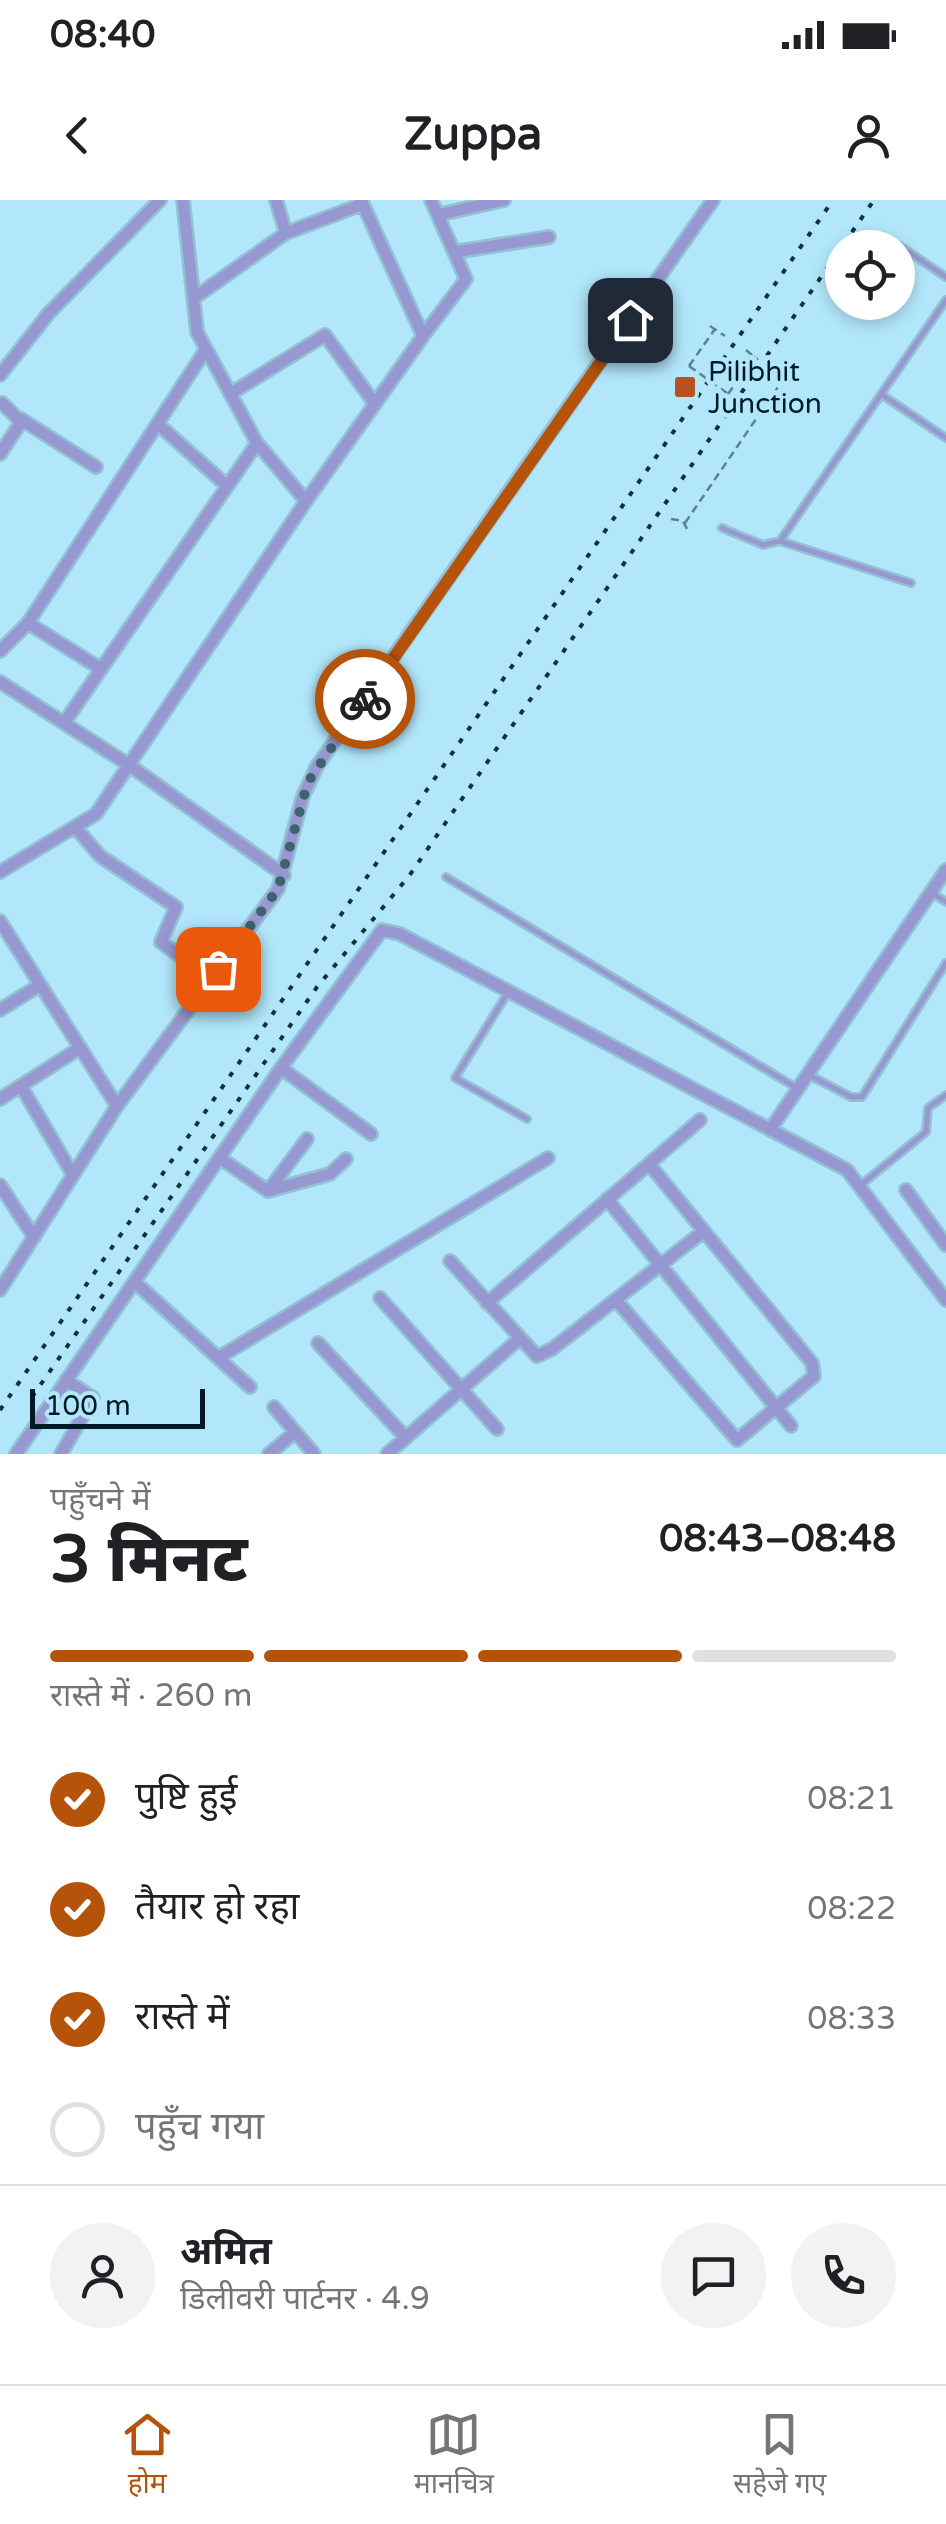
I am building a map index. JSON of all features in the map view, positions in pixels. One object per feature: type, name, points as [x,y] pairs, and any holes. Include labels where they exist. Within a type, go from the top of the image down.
[{"type":"street","points":[[0,375],[59,302],[160,200]]},
{"type":"street","points":[[183,200],[197,332],[257,443],[306,501]]},
{"type":"street","points":[[276,200],[286,233]]},
{"type":"street","points":[[0,872],[96,814],[306,501],[465,281],[431,200]]},
{"type":"street","points":[[438,214],[504,200]]},
{"type":"street","points":[[0,1290],[117,1106],[272,897],[284,875],[303,796],[317,766],[713,200]]},
{"type":"street","points":[[194,298],[286,233],[362,202],[423,336]]},
{"type":"street","points":[[455,252],[549,237]]},
{"type":"street","points":[[230,394],[325,335],[375,404]]},
{"type":"street","points":[[0,650],[28,623],[206,349]]},
{"type":"street","points":[[1,404],[96,467]]},
{"type":"street","points":[[0,454],[21,419]]},
{"type":"street","points":[[159,425],[228,486]]},
{"type":"street","points":[[64,723],[257,443]]},
{"type":"street","points":[[28,623],[102,669]]},
{"type":"street","points":[[0,682],[130,765],[284,875]]},
{"type":"street","points":[[76,828],[100,856],[176,907],[161,942],[210,978]]},
{"type":"street","points":[[770,1130],[946,870]]},
{"type":"street","points":[[0,921],[117,1106]]},
{"type":"street","points":[[16,1454],[382,930],[847,1170],[862,1184],[946,1300]]},
{"type":"street","points":[[0,1010],[40,985]]},
{"type":"street","points":[[0,1098],[80,1048]]},
{"type":"street","points":[[282,1068],[371,1134]]},
{"type":"street","points":[[20,1086],[73,1174]]},
{"type":"street","points":[[487,1302],[700,1120]]},
{"type":"street","points":[[268,1191],[307,1139]]},
{"type":"street","points":[[220,1158],[268,1191],[330,1174],[346,1160]]},
{"type":"street","points":[[218,1358],[548,1158]]},
{"type":"street","points":[[616,1300],[732,1437],[743,1438],[814,1376],[812,1362],[649,1164]]},
{"type":"street","points":[[0,1185],[34,1236]]},
{"type":"street","points":[[906,1190],[946,1246]]},
{"type":"street","points":[[608,1199],[791,1426]]},
{"type":"street","points":[[450,1260],[536,1356],[543,1355],[704,1231]]},
{"type":"street","points":[[136,1282],[250,1386]]},
{"type":"street","points":[[380,1298],[464,1388],[496,1429]]},
{"type":"street","points":[[388,1454],[520,1339]]},
{"type":"street","points":[[318,1342],[406,1438]]},
{"type":"street","points":[[61,1454],[93,1398],[66,1380]]},
{"type":"street","points":[[274,1407],[314,1454]]},
{"type":"street","points":[[269,1454],[295,1432]]},
{"type":"lane","points":[[915,256],[946,276]]},
{"type":"lane","points":[[780,541],[946,300]]},
{"type":"lane","points":[[881,394],[946,438]]},
{"type":"lane","points":[[722,528],[764,545],[780,541],[910,582]]},
{"type":"lane","points":[[446,877],[798,1089]]},
{"type":"lane","points":[[931,892],[946,902]]},
{"type":"lane","points":[[808,1074],[851,1097],[862,1097],[946,963]]},
{"type":"lane","points":[[508,992],[456,1078],[527,1119]]},
{"type":"lane","points":[[862,1184],[926,1132],[928,1108],[946,1095]]},
{"type":"path","points":[[726,336],[712,327],[707,342],[690,366],[758,415]]},
{"type":"path","points":[[728,394],[756,358],[746,350]]},
{"type":"path","points":[[671,519],[683,521],[686,526],[780,384]]},
{"type":"railway","points":[[0,1410],[833,200]]},
{"type":"railway","points":[[32,1397],[317,987],[409,876],[874,200]]},
{"type":"way so far","points":[[218,969],[278,889],[308,782],[365,699]]},
{"type":"place","name":"Pilibhit Junction","points":[[685,387]]},
{"type":"route","points":[[365,699],[630,320]]}]
